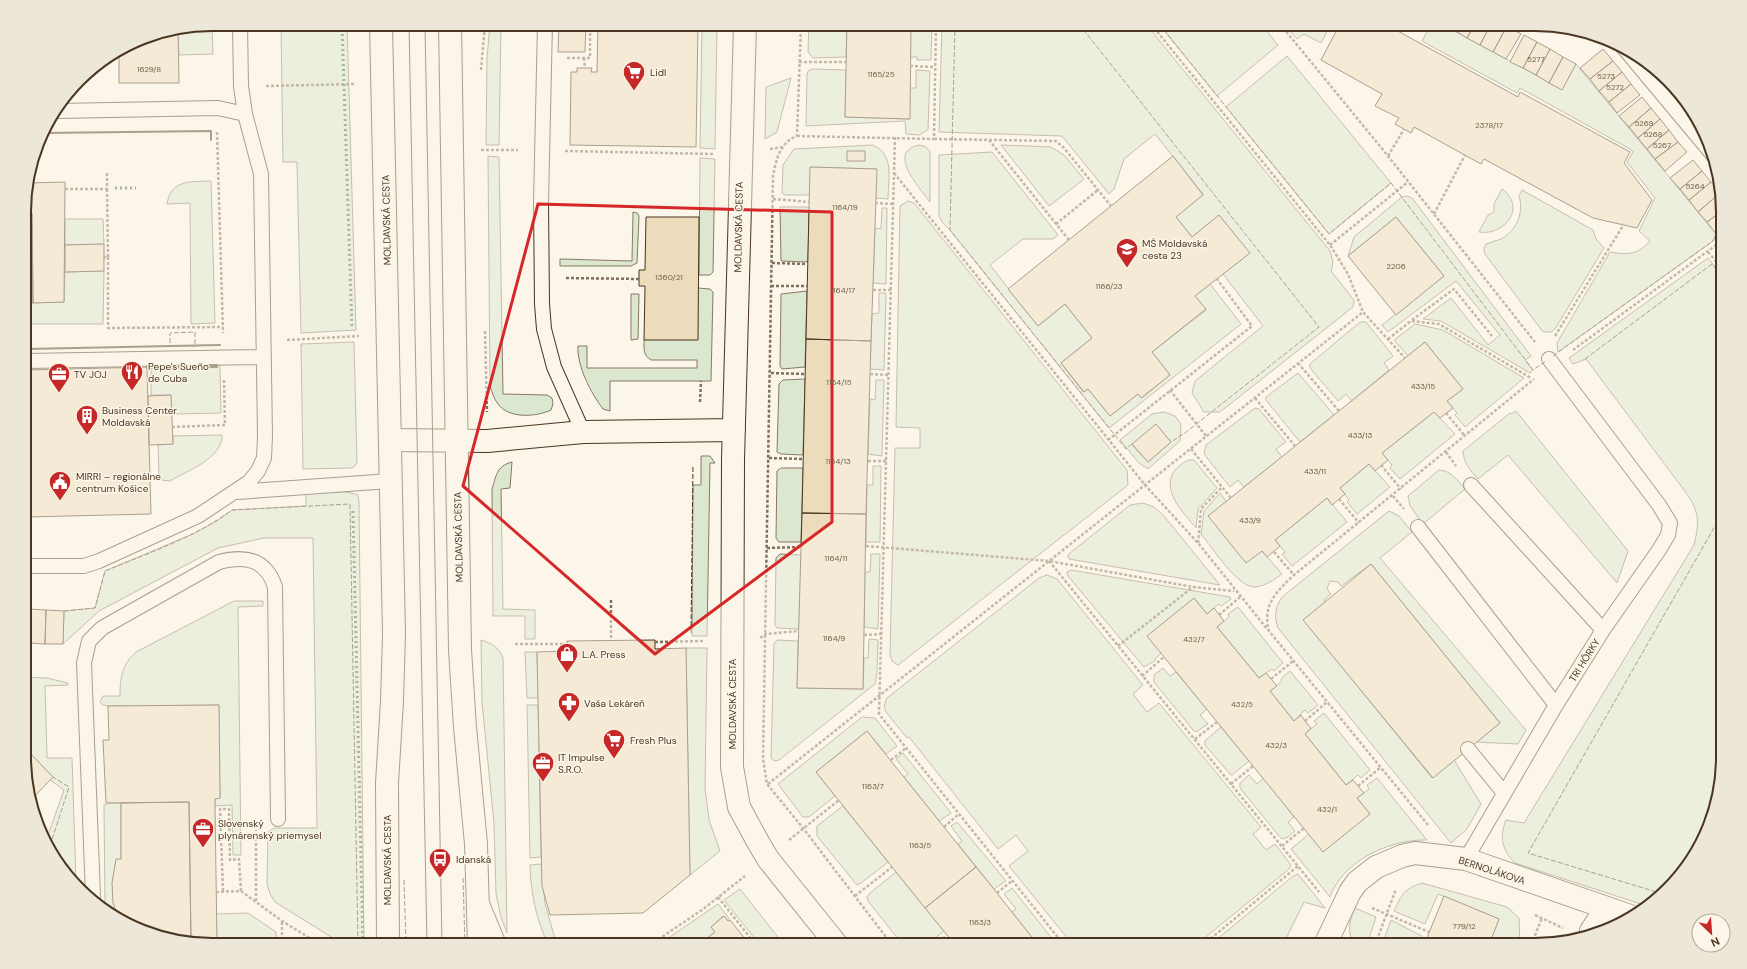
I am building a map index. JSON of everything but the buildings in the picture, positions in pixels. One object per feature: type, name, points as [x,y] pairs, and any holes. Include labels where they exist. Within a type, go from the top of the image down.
[{"type":"street","name":"MOLDAVSKÁ CESTA","points":[[381,31],[394,634],[387,783],[388,938]]},
{"type":"street","name":"MOLDAVSKÁ CESTA","points":[[450,31],[460,650],[465,727],[476,844],[479,938]]},
{"type":"street","name":"MOLDAVSKÁ CESTA","points":[[745,31],[740,157],[734,430],[732,767],[739,806],[768,859],[832,938]]},
{"type":"street","points":[[390,440],[487,441],[582,432],[734,430]]},
{"type":"street","name":"BERNOLÁKOVA","points":[[1328,938],[1350,892],[1357,882],[1376,867],[1402,856],[1415,853],[1466,859],[1625,914]]},
{"type":"street","points":[[478,903],[492,938]]},
{"type":"street","points":[[1594,928],[1606,908]]},
{"type":"lane","points":[[31,566],[84,566],[99,561],[198,516],[249,482],[258,472],[264,458],[261,174],[245,114],[241,86],[240,31]]},
{"type":"lane","points":[[545,31],[542,150],[542,277],[546,342],[554,367],[582,432]]},
{"type":"lane","points":[[1636,63],[1701,140]]},
{"type":"lane","points":[[63,111],[218,108],[245,114]]},
{"type":"lane","points":[[1546,356],[1659,505],[1670,523],[1668,535],[1659,550],[1602,630]]},
{"type":"lane","points":[[34,364],[111,364],[223,357],[263,357]]},
{"type":"lane","points":[[234,492],[390,481]]},
{"type":"lane","name":"TRI HÔRKY","points":[[1466,859],[1556,705],[1602,630],[1471,485]]},
{"type":"lane","points":[[1418,527],[1556,705]]},
{"type":"lane","points":[[93,893],[84,663],[89,641],[102,628],[219,562],[232,559],[242,558],[263,566],[271,576],[275,587],[278,819]]},
{"type":"lane","points":[[1468,749],[1504,793]]},
{"type":"path","points":[[480,74],[484,31]]},
{"type":"path","points":[[797,136],[800,31]]},
{"type":"path","points":[[934,139],[936,31]]},
{"type":"path","points":[[1157,31],[1330,245],[1348,274],[1363,312],[1405,358]]},
{"type":"path","points":[[1286,31],[1388,156],[1546,356],[1624,224]]},
{"type":"path","points":[[584,58],[584,68]]},
{"type":"path","points":[[799,62],[846,62]]},
{"type":"path","points":[[910,66],[935,67]]},
{"type":"path","points":[[241,86],[357,84]]},
{"type":"path","points":[[172,427],[225,425],[218,108]]},
{"type":"path","points":[[1388,156],[1404,129]]},
{"type":"path","points":[[887,938],[803,828],[767,784],[763,759],[771,373],[773,176],[776,159],[790,139],[797,136],[1056,141],[1064,148],[1111,206]]},
{"type":"path","points":[[895,137],[879,714],[1058,938]]},
{"type":"path","points":[[989,140],[1069,240]]},
{"type":"path","points":[[481,142],[482,158]]},
{"type":"path","points":[[481,150],[700,153],[740,157],[783,147]]},
{"type":"path","points":[[1434,214],[1465,155]]},
{"type":"path","points":[[107,172],[108,328],[223,327]]},
{"type":"path","points":[[893,173],[1108,440],[1145,485],[1198,543],[1235,591],[1269,631]]},
{"type":"path","points":[[1330,245],[1408,182]]},
{"type":"path","points":[[65,189],[107,189]]},
{"type":"path","points":[[1056,224],[1098,190]]},
{"type":"path","points":[[773,199],[810,202]]},
{"type":"path","points":[[875,204],[893,204]]},
{"type":"path","points":[[1708,252],[1716,261]]},
{"type":"path","points":[[104,257],[108,258]]},
{"type":"path","points":[[772,263],[808,264]]},
{"type":"path","points":[[542,277],[639,279]]},
{"type":"path","points":[[1108,440],[1252,326],[1217,279]]},
{"type":"path","points":[[771,286],[807,286]]},
{"type":"path","points":[[1388,339],[1454,289],[1492,336]]},
{"type":"path","points":[[873,290],[891,290]]},
{"type":"path","points":[[767,784],[1363,312]]},
{"type":"path","points":[[1411,321],[1438,324],[1534,379]]},
{"type":"path","points":[[485,323],[487,441]]},
{"type":"path","points":[[263,340],[364,336]]},
{"type":"path","points":[[1298,363],[1339,411]]},
{"type":"path","points":[[771,373],[805,374]]},
{"type":"path","points":[[870,374],[888,375]]},
{"type":"path","points":[[1170,390],[1206,436]]},
{"type":"path","points":[[1255,398],[1295,446]]},
{"type":"path","points":[[1446,413],[1465,436]]},
{"type":"path","points":[[1191,448],[1231,498]]},
{"type":"path","points":[[769,458],[803,459]]},
{"type":"path","points":[[868,461],[886,461]]},
{"type":"path","points":[[1381,465],[1401,489]]},
{"type":"path","points":[[1198,543],[1201,509],[1222,486]]},
{"type":"path","points":[[1339,499],[1358,523]]},
{"type":"path","points":[[866,546],[883,546],[1049,561],[1193,586],[1235,591]]},
{"type":"path","points":[[767,548],[801,547]]},
{"type":"path","points":[[1274,552],[1294,575]]},
{"type":"path","points":[[1049,561],[1310,882]]},
{"type":"path","points":[[1118,646],[1193,586]]},
{"type":"path","points":[[1219,615],[1240,597]]},
{"type":"path","points":[[611,600],[611,640]]},
{"type":"path","points":[[766,634],[798,631]]},
{"type":"path","points":[[864,635],[881,634]]},
{"type":"path","points":[[515,644],[568,644]]},
{"type":"path","points":[[1142,676],[1164,657]]},
{"type":"path","points":[[1271,679],[1293,661]]},
{"type":"path","points":[[1305,721],[1327,702]]},
{"type":"path","points":[[1195,740],[1217,722]]},
{"type":"path","points":[[891,760],[906,748]]},
{"type":"path","points":[[1231,784],[1253,766]]},
{"type":"path","points":[[1358,786],[1381,767]]},
{"type":"path","points":[[660,938],[768,859],[803,828],[839,800]]},
{"type":"path","points":[[223,892],[220,809],[229,809],[230,860],[239,859],[241,891]]},
{"type":"path","points":[[944,826],[959,814]]},
{"type":"path","points":[[256,901],[256,820],[278,819]]},
{"type":"path","points":[[1282,846],[1304,828]]},
{"type":"path","points":[[1211,938],[1298,866]]},
{"type":"path","points":[[855,896],[892,867]]},
{"type":"path","points":[[997,893],[1012,881]]},
{"type":"path","points":[[1378,938],[1398,885]]},
{"type":"path","points":[[216,892],[241,891],[282,921],[310,938]]},
{"type":"path","points":[[718,897],[750,938]]},
{"type":"path","points":[[1528,911],[1566,929]]},
{"type":"path","points":[[1387,914],[1429,932]]},
{"type":"path","points":[[1533,938],[1542,918]]},
{"type":"path","points":[[282,921],[282,938]]},
{"type":"path","points":[[943,938],[947,935]]},
{"type":"highlighted area","points":[[538,204],[832,212],[832,522],[655,654],[463,486]]},
{"type":"green space","points":[[212,31],[213,54],[179,55],[178,34]]},
{"type":"green space","points":[[281,31],[347,31],[356,330],[301,333],[297,162],[283,162]]},
{"type":"green space","points":[[489,31],[501,31],[499,145],[486,145],[487,58]]},
{"type":"green space","points":[[702,31],[717,31],[715,149],[700,148]]},
{"type":"green space","points":[[809,31],[847,31],[846,57],[813,58],[808,52]]},
{"type":"green space","points":[[911,31],[932,31],[931,60],[917,60],[917,57],[910,57]]},
{"type":"green space","points":[[942,31],[1152,31],[1330,251],[1333,262],[1331,271],[1354,300],[1353,307],[1220,412],[1204,412],[1192,393],[1195,381],[1263,326],[1223,274],[1249,253],[1219,215],[1192,237],[1176,217],[1203,194],[1155,134],[1124,159],[1114,189],[1109,194],[1062,136],[939,132]]},
{"type":"green space","points":[[1165,31],[1267,31],[1278,45],[1217,96]]},
{"type":"green space","points":[[1290,31],[1327,31],[1321,43],[1304,34],[1297,39]]},
{"type":"green space","points":[[1427,31],[1454,31],[1562,89],[1576,64],[1716,234],[1713,241],[1558,352],[1557,343],[1610,252],[1622,254],[1632,253],[1646,246],[1650,241],[1639,231],[1655,198],[1627,162],[1633,152],[1630,149],[1520,88],[1517,93],[1422,41]]},
{"type":"green space","points":[[1287,56],[1391,183],[1329,234],[1226,107]]},
{"type":"green space","points":[[813,69],[846,70],[845,117],[909,119],[910,88],[916,88],[916,70],[930,71],[928,130],[919,135],[906,134],[905,121],[806,126],[807,75],[808,71]]},
{"type":"green space","points":[[791,78],[777,132],[765,139],[766,87]]},
{"type":"green space","points":[[873,145],[880,149],[885,155],[889,168],[888,199],[876,198],[876,169],[811,167],[810,195],[785,195],[782,193],[783,165],[794,149]]},
{"type":"green space","points":[[920,145],[926,147],[930,152],[930,202],[913,179],[905,162],[905,154],[910,149]]},
{"type":"green space","points":[[1001,145],[1051,147],[1064,155],[1084,179],[1049,206]]},
{"type":"green space","points":[[992,152],[1058,235],[1053,239],[1023,239],[990,265],[1038,326],[1065,304],[1092,338],[1061,363],[1083,392],[1088,389],[1110,416],[1138,394],[1142,398],[1170,375],[1152,352],[1206,310],[1195,296],[1210,284],[1241,324],[1109,428],[942,222],[939,216],[939,155]]},
{"type":"green space","points":[[488,156],[499,157],[503,394],[547,395],[552,398],[553,404],[551,410],[538,414],[516,414],[503,409],[495,400],[490,386]]},
{"type":"green space","points":[[700,158],[715,159],[713,272],[710,275],[699,275]]},
{"type":"green space","points":[[211,181],[215,323],[191,324],[190,203],[167,204],[169,196],[177,186],[189,182]]},
{"type":"green space","points":[[1502,189],[1509,196],[1513,204],[1513,212],[1510,219],[1497,230],[1479,232],[1488,215],[1494,212],[1494,204]]},
{"type":"green space","points":[[1522,190],[1593,230],[1596,239],[1604,248],[1555,329],[1551,332],[1543,332],[1485,254],[1484,249],[1486,244],[1507,236],[1515,226],[1520,215],[1521,208],[1519,196]]},
{"type":"green space","points":[[1407,196],[1412,198],[1531,356],[1525,360],[1533,370],[1530,373],[1441,321],[1423,319],[1451,298],[1488,345],[1500,335],[1456,281],[1388,332],[1382,325],[1444,276],[1396,217],[1348,256],[1354,237],[1402,197]]},
{"type":"green space","points":[[908,201],[914,203],[1127,470],[1128,485],[898,665],[892,661],[890,654],[895,448],[920,448],[920,428],[896,427],[900,206]]},
{"type":"green space","points":[[780,207],[809,207],[808,262],[781,261]]},
{"type":"green space","points":[[882,208],[887,208],[886,284],[873,283],[875,228],[881,229]]},
{"type":"green space","points":[[633,212],[637,213],[639,216],[637,263],[631,266],[560,266],[560,259],[632,261]]},
{"type":"green space","points":[[65,219],[103,219],[104,244],[65,245]]},
{"type":"green space","points":[[1708,258],[1716,268],[1716,768],[1710,804],[1692,847],[1679,867],[1663,885],[1640,904],[1515,863],[1507,853],[1502,838],[1506,820],[1524,823],[1694,545],[1697,529],[1697,516],[1689,497],[1586,359],[1573,364],[1569,358]]},
{"type":"green space","points":[[104,271],[103,324],[31,324],[31,303],[64,302],[65,272]]},
{"type":"green space","points":[[698,288],[710,289],[713,292],[711,381],[610,381],[610,411],[603,409],[582,371],[578,354],[578,346],[587,346],[587,368],[697,368],[697,360],[651,360],[645,354],[644,340]]},
{"type":"green space","points":[[807,291],[805,367],[782,369],[780,366],[781,294]]},
{"type":"green space","points":[[879,293],[886,293],[884,370],[870,369],[872,314],[879,313]]},
{"type":"green space","points":[[631,294],[639,294],[638,339],[631,340]]},
{"type":"green space","points":[[1360,322],[1366,322],[1393,356],[1384,363],[1389,370],[1352,401],[1346,394],[1338,401],[1310,368],[1310,364]]},
{"type":"green space","points":[[1415,324],[1443,330],[1524,378],[1465,427],[1455,415],[1457,413],[1447,401],[1463,389],[1425,342],[1408,356],[1394,340]]},
{"type":"green space","points":[[354,342],[357,462],[355,466],[351,468],[303,469],[301,344]]},
{"type":"green space","points":[[220,365],[221,413],[171,414],[171,395],[151,395],[151,368]]},
{"type":"green space","points":[[1298,373],[1334,415],[1300,442],[1266,400],[1266,397]]},
{"type":"green space","points":[[805,379],[803,455],[781,454],[777,452],[779,384],[783,380]]},
{"type":"green space","points":[[876,380],[884,380],[882,456],[868,454],[870,399],[875,400]]},
{"type":"green space","points":[[1255,408],[1259,409],[1286,442],[1276,449],[1282,457],[1244,487],[1238,480],[1230,487],[1204,454],[1206,445]]},
{"type":"green space","points":[[1516,411],[1628,551],[1617,583],[1508,455],[1478,479],[1472,473],[1465,460],[1463,451],[1510,413],[1511,414]]},
{"type":"green space","points":[[1164,412],[1175,416],[1181,424],[1180,441],[1148,469],[1139,463],[1120,440],[1152,414]],"holes":[[[1156,425],[1171,442],[1148,462],[1132,445]]]},
{"type":"green space","points":[[1434,412],[1455,434],[1400,479],[1390,468],[1392,465],[1382,453]]},
{"type":"green space","points":[[222,435],[221,443],[217,450],[203,463],[170,481],[162,480],[159,473],[158,445],[173,444],[173,436]]},
{"type":"green space","points":[[701,456],[710,456],[715,463],[710,463],[707,636],[692,636],[693,485],[701,485]]},
{"type":"green space","points":[[1188,460],[1194,460],[1217,488],[1198,509],[1196,528],[1181,510],[1173,497],[1170,482],[1175,470]]},
{"type":"green space","points":[[512,462],[510,488],[501,489],[503,609],[535,610],[535,639],[525,639],[525,616],[493,616],[492,489],[500,469]]},
{"type":"green space","points":[[1369,464],[1390,487],[1357,514],[1347,502],[1349,500],[1340,488]]},
{"type":"green space","points":[[873,466],[881,466],[880,542],[866,542],[867,485],[873,485]]},
{"type":"green space","points":[[781,468],[803,468],[801,542],[779,542],[776,538],[777,471]]},
{"type":"green space","points":[[1439,470],[1451,474],[1465,489],[1423,524],[1410,506],[1408,496]]},
{"type":"green space","points":[[347,492],[358,495],[364,938],[333,938],[275,902],[270,894],[267,884],[268,832],[274,828],[317,828],[313,538],[264,538],[218,548],[99,611],[63,644],[64,611],[95,608],[105,571],[195,533],[217,521],[232,510],[306,506],[306,493]]},
{"type":"green space","points":[[1220,493],[1262,551],[1282,574],[1262,585],[1255,587],[1248,586],[1233,574],[1201,534],[1204,511]]},
{"type":"green space","points":[[1327,498],[1347,522],[1292,566],[1282,554],[1285,552],[1275,540]]},
{"type":"green space","points":[[1143,503],[1154,507],[1164,516],[1220,585],[1069,559],[1068,556],[1070,553],[1130,505]]},
{"type":"green space","points":[[1389,511],[1399,516],[1412,532],[1380,558],[1526,730],[1518,744],[1476,742],[1500,723],[1371,564],[1341,586],[1338,582],[1330,581],[1327,589],[1331,594],[1324,600],[1325,602],[1304,620],[1432,778],[1454,760],[1481,804],[1467,829],[1451,843],[1278,628],[1276,620],[1277,608],[1282,597]]},
{"type":"green space","points":[[780,554],[801,555],[799,629],[777,628],[775,625],[776,558]]},
{"type":"green space","points":[[871,554],[880,554],[878,629],[864,627],[865,572],[870,572]]},
{"type":"green space","points":[[1071,570],[1230,597],[1231,599],[1221,606],[1219,604],[1207,614],[1194,598],[1161,653],[1155,659],[1156,660],[1144,667],[1068,576],[1067,572]]},
{"type":"green space","points":[[1047,575],[1057,579],[1143,685],[1133,694],[1147,712],[1159,703],[1261,827],[1253,834],[1266,850],[1275,844],[1291,865],[1289,869],[1205,938],[1067,938],[1009,866],[1028,851],[1016,835],[998,849],[909,737],[907,738],[886,712],[884,706],[887,698],[1039,578]]},
{"type":"green space","points":[[234,601],[263,601],[263,606],[238,607],[241,855],[233,855],[232,805],[215,806],[215,799],[220,798],[219,705],[108,706],[103,705],[100,702],[103,696],[120,696],[121,677],[131,657],[136,652]]},
{"type":"green space","points":[[1238,607],[1283,663],[1274,671],[1272,669],[1259,678],[1217,627],[1229,617],[1228,614]]},
{"type":"green space","points":[[869,639],[878,640],[877,673],[875,684],[779,760],[774,761],[771,758],[774,644],[777,640],[798,641],[797,688],[863,689],[864,658],[868,658]]},
{"type":"green space","points":[[481,640],[494,646],[503,658],[507,933],[501,917],[496,894],[494,823],[482,702]]},
{"type":"green space","points":[[686,648],[707,648],[705,788],[709,820],[720,851],[690,875]]},
{"type":"green space","points":[[525,652],[537,652],[538,698],[527,698]]},
{"type":"green space","points":[[1163,668],[1170,676],[1176,672],[1207,709],[1200,715],[1208,724],[1196,732],[1154,682],[1154,675]]},
{"type":"green space","points":[[1290,671],[1318,705],[1308,713],[1305,710],[1294,721],[1270,691],[1282,681],[1281,679]]},
{"type":"green space","points":[[31,677],[47,678],[68,683],[68,685],[45,686],[47,758],[72,758],[76,876],[55,847],[49,834],[64,790],[50,780],[53,777],[31,754]]},
{"type":"green space","points":[[527,705],[538,705],[541,857],[530,858]]},
{"type":"green space","points":[[1324,713],[1370,770],[1361,778],[1358,775],[1346,785],[1305,734],[1317,724],[1314,721]]},
{"type":"green space","points":[[862,717],[875,718],[897,746],[886,754],[867,731],[816,772],[835,796],[809,817],[803,817],[778,784]]},
{"type":"green space","points":[[1221,727],[1249,761],[1232,775],[1205,745],[1205,741]]},
{"type":"green space","points":[[903,753],[951,813],[939,821],[904,777],[908,774],[896,759]]},
{"type":"green space","points":[[1249,775],[1257,784],[1264,778],[1294,817],[1288,822],[1295,831],[1288,837],[1282,839],[1279,836],[1240,788],[1240,783]]},
{"type":"green space","points":[[1377,778],[1427,840],[1398,843],[1370,854],[1357,862],[1346,872],[1336,884],[1330,897],[1291,849],[1309,834],[1370,814],[1357,798],[1369,789],[1367,785]]},
{"type":"green space","points":[[109,803],[121,803],[121,859],[116,860],[113,887],[116,910],[105,903],[104,805]]},
{"type":"green space","points":[[843,806],[888,862],[857,885],[817,836],[817,826]]},
{"type":"green space","points":[[957,822],[1006,881],[994,889],[958,844],[962,841],[951,826]]},
{"type":"green space","points":[[541,864],[545,904],[555,938],[545,938],[540,925],[533,897],[530,865]]},
{"type":"green space","points":[[896,872],[944,931],[935,938],[897,938],[868,901],[867,897]]},
{"type":"green space","points":[[1298,874],[1325,908],[1304,902],[1286,938],[1218,938],[1292,877]]},
{"type":"green space","points":[[1422,883],[1507,907],[1519,918],[1520,938],[1492,938],[1499,919],[1438,894],[1425,924],[1394,911],[1404,893]]},
{"type":"green space","points":[[1012,888],[1051,938],[1032,938],[1012,912],[1016,909],[1004,894]]},
{"type":"green space","points":[[740,889],[778,938],[754,938],[724,900]]},
{"type":"green space","points":[[718,904],[730,920],[728,921],[723,916],[711,927],[715,932],[708,938],[668,938]]},
{"type":"green space","points":[[1355,908],[1376,917],[1369,938],[1351,938],[1351,917]]},
{"type":"green space","points":[[248,913],[276,932],[276,938],[217,938],[216,914]]},
{"type":"green space","points":[[1391,920],[1422,936],[1421,938],[1385,938]]},
{"type":"tram line","points":[[409,31],[427,938]]},
{"type":"tram line","points":[[425,31],[442,938]]},
{"type":"hedge","points":[[342,31],[352,328]]},
{"type":"hedge","points":[[115,188],[136,188]]},
{"type":"hedge","points":[[353,511],[363,938]]},
{"type":"fence","points":[[955,31],[950,230],[1126,449],[1133,443]]},
{"type":"fence","points":[[1085,31],[1319,327],[1185,433],[1171,442],[1169,440]]},
{"type":"fence","points":[[1165,31],[1329,234],[1391,183],[1533,370],[1546,361]]},
{"type":"fence","points":[[1553,356],[1713,241],[1716,234]]},
{"type":"fence","points":[[1585,359],[1712,264],[1716,269]]},
{"type":"fence","points":[[195,332],[195,346],[170,346],[170,333],[195,332]]},
{"type":"fence","points":[[691,633],[693,465]]},
{"type":"fence","points":[[64,611],[95,608],[105,571],[186,537],[232,510],[350,504],[358,938]]},
{"type":"fence","points":[[1655,892],[1528,853],[1716,524]]},
{"type":"fence","points":[[52,841],[69,787],[53,777]]},
{"type":"fence","points":[[463,878],[465,938]]},
{"type":"fence","points":[[404,880],[406,938]]},
{"type":"wall","points":[[50,133],[211,131],[211,140]]},
{"type":"wall","points":[[31,349],[220,345]]},
{"type":"wall","points":[[217,365],[217,367],[147,368],[147,366],[217,365]]},
{"type":"place","name":"Lidl","points":[[634,92]]},
{"type":"place","name":"MŠ Moldavská cesta 23","points":[[1127,268]]},
{"type":"place","name":"Pepe's Sueño de Cuba","points":[[132,392]]},
{"type":"place","name":"TV JOJ","points":[[59,394]]},
{"type":"place","name":"Business Center Moldavská","points":[[87,436]]},
{"type":"place","name":"MIRRI – regionálne centrum Košice","points":[[60,502]]},
{"type":"place","name":"L.A. Press","points":[[567,674]]},
{"type":"place","name":"Vaša Lekáreň","points":[[569,722]]},
{"type":"place","name":"Fresh Plus","points":[[614,760]]},
{"type":"place","name":"IT Impulse S.R.O.","points":[[543,782]]},
{"type":"place","name":"Slovenský plynárenský priemysel","points":[[203,848]]},
{"type":"place","name":"Idanská","points":[[440,878]]}]
